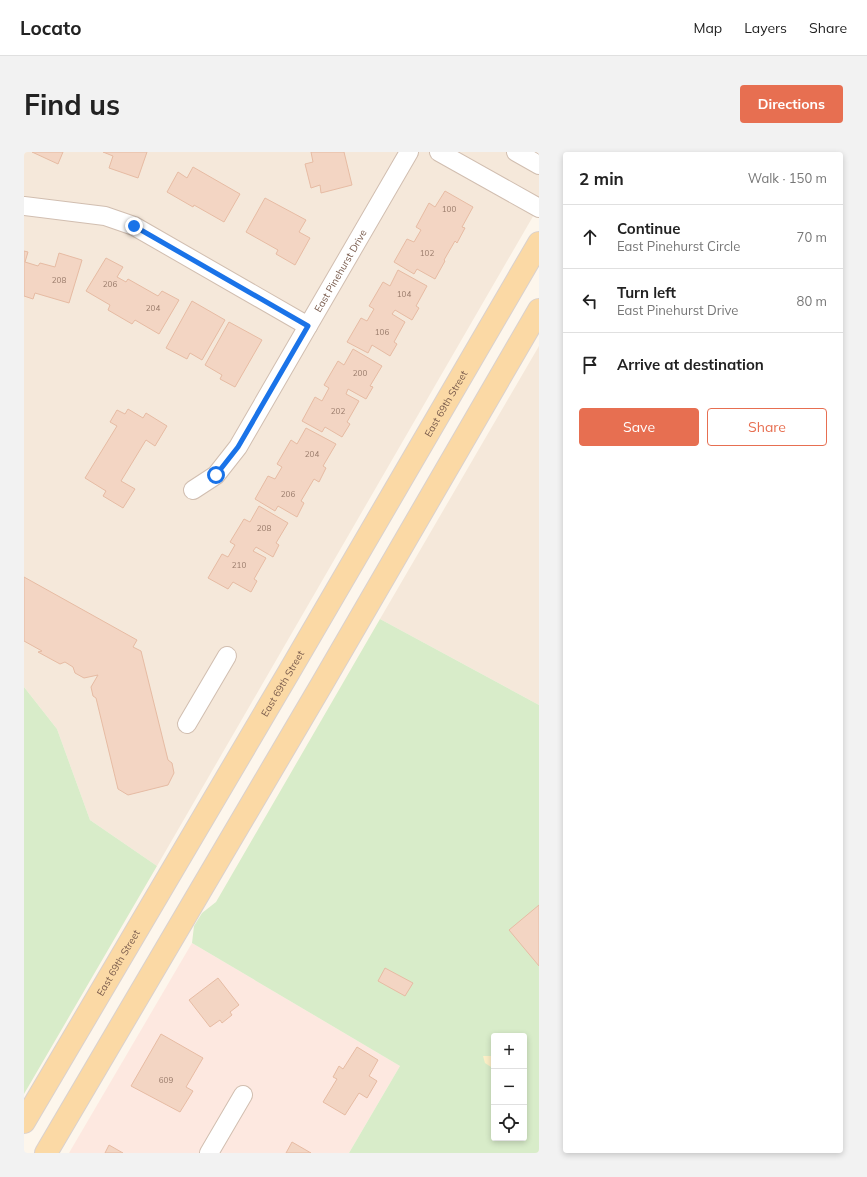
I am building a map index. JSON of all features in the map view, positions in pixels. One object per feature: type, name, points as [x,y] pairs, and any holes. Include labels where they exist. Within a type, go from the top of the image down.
[{"type":"main road","name":"East 69th Street","points":[[24,1122],[285,679],[539,243]]},
{"type":"main road","points":[[46,1153],[322,684],[539,310]]},
{"type":"street","name":"East Pinehurst Drive","points":[[193,490],[216,475],[238,447],[409,152]]},
{"type":"street","points":[[439,152],[539,208]]},
{"type":"street","points":[[516,152],[539,165]]},
{"type":"street","points":[[24,206],[105,216],[134,226],[308,326]]},
{"type":"street","points":[[187,724],[227,656]]},
{"type":"street","points":[[208,1153],[243,1095]]},
{"type":"shaded area","points":[[24,152],[534,152],[539,155],[539,206],[157,866],[90,820],[57,729],[24,687]]},
{"type":"shaded area","points":[[539,346],[539,705],[380,619]]},
{"type":"shaded area","points":[[192,943],[400,1066],[349,1153],[69,1153]]},
{"type":"green space","points":[[380,619],[539,705],[539,1153],[349,1153],[400,1066],[192,943],[194,926],[202,913],[216,902]]},
{"type":"green space","points":[[24,687],[57,729],[90,820],[157,866],[24,1094]]},
{"type":"sand","points":[[483,1056],[491,1056],[491,1067],[485,1063]]},
{"type":"building","points":[[32,152],[63,152],[58,164]]},
{"type":"building","points":[[103,152],[147,152],[138,178],[109,168],[113,156]]},
{"type":"building","points":[[311,152],[344,152],[352,185],[321,193],[320,185],[311,188],[305,164],[313,162]]},
{"type":"building","points":[[193,167],[240,194],[224,222],[167,192],[178,172],[187,178]]},
{"type":"building","points":[[445,191],[473,207],[462,227],[465,228],[457,243],[455,241],[435,279],[417,269],[414,274],[394,262],[407,239],[414,242],[421,230],[416,227],[429,203],[435,207]]},
{"type":"building","points":[[265,198],[306,220],[299,232],[310,238],[295,265],[276,254],[278,250],[246,232]]},
{"type":"building","points":[[24,251],[28,252],[25,262],[38,266],[40,263],[55,267],[59,253],[82,260],[69,303],[35,293],[33,299],[24,296]]},
{"type":"building","points":[[106,258],[123,267],[117,277],[126,282],[128,279],[158,296],[162,291],[179,300],[159,334],[135,320],[132,324],[108,310],[110,305],[86,291]]},
{"type":"building","points":[[398,270],[427,286],[416,306],[419,308],[412,320],[395,310],[392,314],[405,322],[394,342],[397,344],[390,356],[372,345],[368,353],[347,342],[361,318],[367,321],[374,309],[369,306],[383,282],[390,286]]},
{"type":"building","points":[[192,301],[225,320],[202,360],[190,353],[187,359],[166,348]]},
{"type":"building","points":[[229,322],[262,340],[235,387],[220,379],[222,375],[205,365]]},
{"type":"building","points":[[353,349],[382,366],[370,386],[373,387],[366,399],[348,389],[346,394],[359,401],[347,422],[350,424],[342,437],[325,427],[322,432],[302,421],[315,397],[322,401],[329,388],[324,385],[338,361],[344,365]]},
{"type":"building","points":[[128,409],[143,418],[146,413],[167,426],[155,446],[146,440],[121,481],[135,489],[123,508],[103,496],[106,491],[85,478],[117,426],[110,422],[117,410],[125,414]]},
{"type":"building","points":[[306,428],[336,444],[323,466],[326,468],[319,482],[314,479],[301,501],[304,503],[297,517],[278,506],[275,511],[255,499],[268,476],[275,479],[282,467],[277,464],[291,440],[297,444]]},
{"type":"building","points":[[259,506],[288,523],[276,543],[279,545],[273,557],[256,547],[253,551],[266,558],[254,579],[257,581],[251,592],[233,582],[228,589],[208,578],[222,554],[228,557],[235,545],[230,542],[244,519],[250,522]]},
{"type":"building","points":[[24,577],[137,640],[133,647],[141,651],[168,760],[172,763],[174,773],[168,785],[128,795],[118,789],[96,698],[93,696],[91,687],[98,675],[84,678],[75,673],[73,667],[65,662],[60,664],[38,652],[42,651],[24,641]]},
{"type":"building","points":[[539,905],[539,966],[509,930]]},
{"type":"building","points":[[385,968],[413,983],[405,996],[378,981]]},
{"type":"building","points":[[218,978],[239,1005],[230,1012],[232,1015],[222,1023],[220,1020],[210,1027],[189,1000]]},
{"type":"building","points":[[161,1034],[203,1058],[186,1087],[193,1091],[180,1112],[131,1086]]},
{"type":"building","points":[[357,1047],[378,1060],[369,1076],[377,1081],[367,1098],[359,1093],[345,1115],[323,1102],[337,1079],[333,1077],[339,1066],[343,1069]]},
{"type":"building","points":[[292,1142],[311,1153],[286,1153]]},
{"type":"building","points":[[109,1145],[123,1153],[105,1153]]},
{"type":"route","points":[[134,226],[308,326],[238,447],[216,475]]}]
